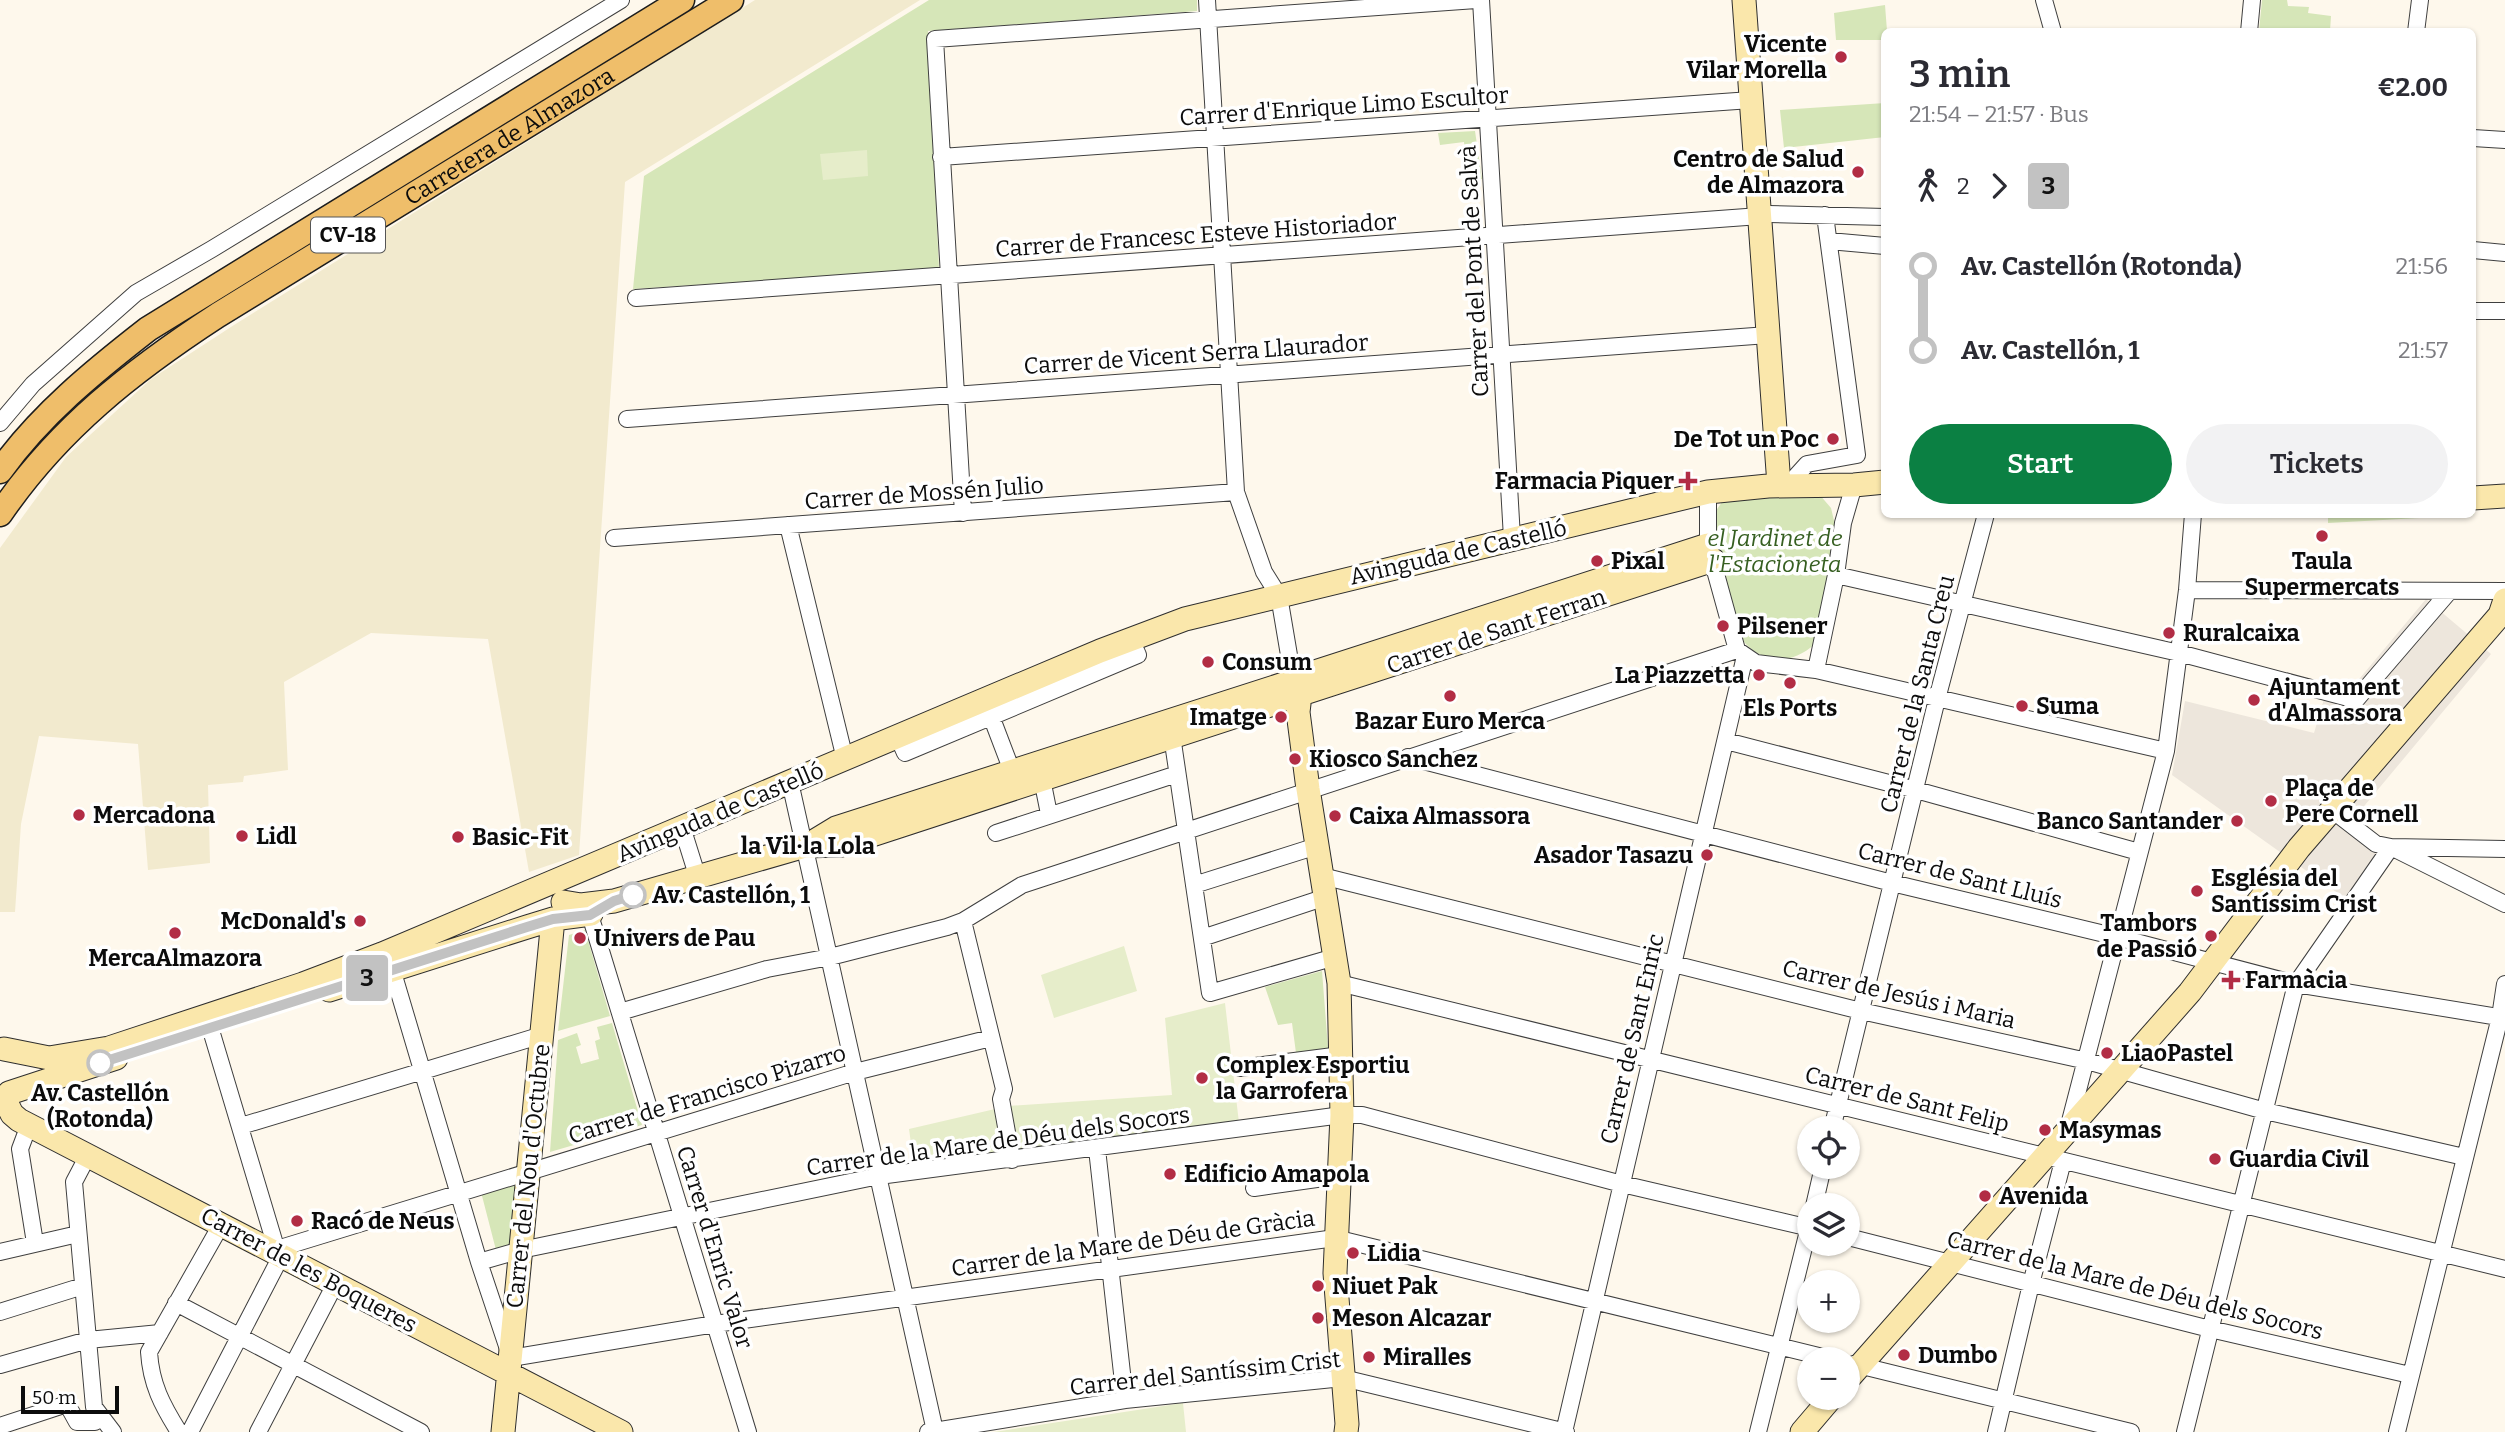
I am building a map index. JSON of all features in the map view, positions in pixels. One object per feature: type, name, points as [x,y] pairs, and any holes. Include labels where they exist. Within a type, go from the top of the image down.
[{"type":"main road","name":"Carretera de Almazora","points":[[0,471],[54,409],[92,373],[148,329],[682,0]]},
{"type":"main road","name":"Carretera de Almazora","points":[[0,514],[33,470],[70,429],[113,389],[162,351],[731,0]]},
{"type":"street","points":[[0,423],[33,384],[135,293],[621,0]]},
{"type":"street","points":[[1207,0],[1236,492],[1264,572],[1279,596],[1339,984],[1342,1115],[1335,1273],[1346,1432]]},
{"type":"street","points":[[963,513],[934,39],[1479,0]]},
{"type":"street","name":"Carrer del Pont de Salvà","points":[[1479,0],[1512,538]]},
{"type":"street","points":[[1744,0],[1755,100],[1784,485]]},
{"type":"street","points":[[1752,0],[1755,100]]},
{"type":"street","points":[[2045,0],[2052,28]]},
{"type":"street","points":[[2249,28],[2252,0]]},
{"type":"street","points":[[2416,28],[2420,0]]},
{"type":"street","name":"Carrer d'Enrique Limo Escultor","points":[[942,157],[1755,100]]},
{"type":"street","points":[[2476,138],[2505,140]]},
{"type":"street","name":"Carrer de Francesc Esteve Historiador","points":[[636,298],[1764,215],[1881,217]]},
{"type":"street","points":[[1784,485],[1807,464],[1857,455],[1825,215]]},
{"type":"street","points":[[1829,241],[1881,246]]},
{"type":"street","points":[[2476,250],[2505,253]]},
{"type":"street","points":[[2476,312],[2505,311]]},
{"type":"street","name":"Carrer de Vicent Serra Llaurador","points":[[627,419],[1772,335]]},
{"type":"street","name":"Avinguda de Castelló","points":[[518,896],[898,737],[989,708],[1131,639],[1185,619],[1708,492],[1784,485],[1881,482]]},
{"type":"street","points":[[1816,670],[1836,575],[1846,485]]},
{"type":"street","name":"Carrer de Mossén Julio","points":[[614,538],[1236,492]]},
{"type":"street","points":[[1708,492],[1700,556],[1741,653],[1756,663],[1816,670],[2166,751]]},
{"type":"street","points":[[2476,498],[2505,496]]},
{"type":"street","name":"Carrer de la Santa Creu","points":[[1835,1116],[1937,699],[1985,518]]},
{"type":"street","points":[[1860,1360],[2054,1158],[2068,1131],[2166,751],[2187,590],[2193,518]]},
{"type":"street","points":[[788,526],[845,759]]},
{"type":"street","name":"Carrer de Sant Ferran","points":[[558,911],[614,901],[805,846],[841,845],[1041,771],[1294,689],[1315,672],[1700,556]]},
{"type":"street","points":[[1836,575],[2179,653],[2356,700],[2448,593]]},
{"type":"street","points":[[2187,590],[2448,593],[2505,591]]},
{"type":"street","points":[[2068,1131],[2214,962],[2299,848],[2503,612]]},
{"type":"street","points":[[620,1012],[767,970],[947,927],[1022,885],[1308,789],[1741,653]]},
{"type":"street","name":"Carrer de Sant Enric","points":[[1565,1432],[1726,741],[1741,653]]},
{"type":"street","points":[[989,708],[1012,771]]},
{"type":"street","points":[[1171,728],[1210,993],[1335,957]]},
{"type":"street","points":[[1726,741],[2139,852]]},
{"type":"street","name":"Carrer de Sant Lluís","points":[[1408,757],[1892,883],[2296,984],[2502,1018]]},
{"type":"street","name":"Carrer de Sant Ferran","points":[[805,846],[836,828],[1012,771],[1041,771]]},
{"type":"street","points":[[1041,771],[1049,814]]},
{"type":"street","points":[[996,833],[1177,774]]},
{"type":"street","points":[[790,782],[906,1298],[932,1431]]},
{"type":"street","points":[[2335,808],[2376,844],[2392,847],[2505,849]]},
{"type":"street","points":[[682,827],[697,875]]},
{"type":"street","points":[[1194,885],[1317,846]]},
{"type":"street","points":[[2392,847],[2505,904]]},
{"type":"street","points":[[2185,1432],[2296,984],[2392,847]]},
{"type":"street","points":[[4,1105],[210,1027],[527,927],[558,911],[559,892],[542,887]]},
{"type":"street","points":[[1202,938],[1324,887]]},
{"type":"street","name":"Carrer de Jesús i Maria","points":[[1324,887],[1673,964],[1861,1011],[2087,1060],[2265,1111],[2464,1157]]},
{"type":"street","points":[[518,896],[511,909],[512,917],[527,927]]},
{"type":"street","points":[[2,1047],[49,1058],[110,1048],[314,980],[518,896]]},
{"type":"street","name":"Carrer de Sant Ferran","points":[[558,911],[590,915],[614,901]]},
{"type":"street","name":"Carrer del Nou d'Octubre","points":[[503,1432],[542,1035],[558,911]]},
{"type":"street","name":"Carrer d'Enric Valor","points":[[590,915],[748,1432]]},
{"type":"street","points":[[963,920],[1004,1089],[1002,1099],[1012,1160]]},
{"type":"street","points":[[392,970],[509,1372]]},
{"type":"street","name":"Carrer de Sant Felip","points":[[1339,984],[2505,1269]]},
{"type":"street","points":[[2397,1432],[2464,1157],[2502,1018],[2505,984]]},
{"type":"street","points":[[190,1432],[240,1337],[277,1256],[210,1027]]},
{"type":"street","points":[[241,1126],[542,1035]]},
{"type":"street","name":"Carrer de Francisco Pizarro","points":[[277,1256],[458,1192],[855,1073],[991,1038]]},
{"type":"street","points":[[2,1047],[12,1062],[14,1078],[4,1105]]},
{"type":"street","points":[[1240,1068],[1341,1055]]},
{"type":"street","name":"Carrer de les Boqueres","points":[[4,1105],[26,1133],[217,1232],[277,1256],[331,1292],[509,1372],[600,1432]]},
{"type":"street","name":"Carrer de les Boqueres","points":[[4,1105],[19,1120],[621,1432]]},
{"type":"street","name":"Carrer de la Mare de Déu dels Socors","points":[[479,1262],[521,1250],[879,1176],[1342,1115],[1362,1115],[1622,1184],[1797,1223]]},
{"type":"street","points":[[26,1133],[20,1149],[35,1243]]},
{"type":"street","points":[[1097,1149],[1125,1400]]},
{"type":"street","points":[[1996,1432],[2031,1284],[2054,1158]]},
{"type":"street","points":[[83,1163],[74,1182],[78,1234],[94,1407],[107,1427]]},
{"type":"street","points":[[1254,1188],[1338,1176]]},
{"type":"street","points":[[179,1432],[164,1408],[151,1374],[149,1352],[217,1232]]},
{"type":"street","points":[[0,1252],[78,1234]]},
{"type":"street","name":"Carrer de la Mare de Déu de Gràcia","points":[[509,1372],[715,1324],[1335,1238],[1797,1350]]},
{"type":"street","name":"Carrer de la Mare de Déu dels Socors","points":[[1860,1240],[2210,1329],[2410,1375]]},
{"type":"street","points":[[1758,1432],[1802,1256]]},
{"type":"street","points":[[0,1312],[83,1286]]},
{"type":"street","points":[[258,1432],[331,1292]]},
{"type":"street","points":[[176,1303],[421,1432]]},
{"type":"street","points":[[0,1365],[88,1339],[160,1333]]},
{"type":"street","points":[[1860,1371],[2004,1401],[2131,1432]]},
{"type":"street","name":"Carrer del Santíssim Crist","points":[[932,1431],[1125,1400],[1343,1378],[1565,1432]]},
{"type":"street","points":[[0,1426],[67,1404],[77,1422],[95,1422],[107,1427]]},
{"type":"street","points":[[1802,1432],[1821,1410]]},
{"type":"shaded area","points":[[755,0],[920,0],[625,182],[579,855],[529,872],[488,639],[371,633],[284,682],[288,770],[244,776],[243,782],[208,785],[210,863],[148,870],[138,744],[39,736],[21,824],[15,912],[0,912],[0,548],[66,457],[151,379]]},
{"type":"shaded area","points":[[2426,599],[2491,654],[2355,817],[2386,842],[2346,899],[2172,775],[2185,701],[2314,733],[2324,699],[2360,678]]},
{"type":"green space","points":[[929,0],[1197,0],[1197,11],[928,31],[939,269],[633,289],[644,176]]},
{"type":"green space","points":[[2262,0],[2287,0],[2288,6],[2309,7],[2308,13],[2331,16],[2330,28],[2259,28]]},
{"type":"green space","points":[[1885,5],[1887,28],[1881,28],[1881,40],[1836,40],[1834,13]]},
{"type":"green space","points":[[1881,103],[1881,137],[1784,148],[1780,110]]},
{"type":"green space","points":[[1475,131],[1482,179],[1467,180],[1464,142],[1440,145],[1438,133]]},
{"type":"green space","points":[[867,150],[868,176],[823,180],[820,154]]},
{"type":"green space","name":"el Jardinet de l'Estacioneta","points":[[1819,494],[1831,508],[1837,533],[1815,644],[1788,658],[1770,658],[1752,650],[1744,642],[1712,541],[1713,515],[1722,502],[1734,496]]},
{"type":"green space","points":[[2328,518],[2419,518],[2328,523]]},
{"type":"green space","points":[[585,930],[610,1016],[558,1031],[569,935]]},
{"type":"green space","points":[[1124,946],[1137,991],[1054,1018],[1041,975]]},
{"type":"green space","points":[[1322,971],[1328,1048],[1296,1053],[1292,1023],[1278,1025],[1265,987]]},
{"type":"green space","name":"Complex Esportiu la Garrofera","points":[[1225,1003],[1239,1123],[1009,1150],[914,1165],[909,1129],[1008,1106],[1172,1095],[1165,1018]]},
{"type":"green space","points":[[612,1023],[642,1125],[550,1152],[558,1040],[577,1033],[581,1045],[576,1047],[581,1064],[599,1059],[595,1041],[600,1039],[597,1027]]},
{"type":"green space","points":[[524,1179],[516,1244],[496,1250],[481,1192]]},
{"type":"green space","points":[[1183,1403],[1186,1432],[994,1432]]},
{"type":"bus line","name":"3","points":[[100,1063],[553,919],[590,915],[614,901],[633,895]]},
{"type":"place","name":"Vicente Vilar Morella","points":[[1841,57]]},
{"type":"place","name":"Centro de Salud de Almazora","points":[[1858,172]]},
{"type":"place","name":"De Tot un Poc","points":[[1833,439]]},
{"type":"place","name":"Farmacia Piquer","points":[[1688,481]]},
{"type":"place","name":"Taula Supermercats","points":[[2322,536]]},
{"type":"place","name":"Pixal","points":[[1597,561]]},
{"type":"place","name":"Pilsener","points":[[1723,626]]},
{"type":"place","name":"Ruralcaixa","points":[[2169,633]]},
{"type":"place","name":"Consum","points":[[1208,662]]},
{"type":"place","name":"La Piazzetta","points":[[1759,675]]},
{"type":"place","name":"Els Ports","points":[[1790,683]]},
{"type":"place","name":"Bazar Euro Merca","points":[[1450,696]]},
{"type":"place","name":"Ajuntament d'Almassora","points":[[2254,700]]},
{"type":"place","name":"Suma","points":[[2022,706]]},
{"type":"place","name":"Imatge","points":[[1281,717]]},
{"type":"place","name":"Kiosco Sanchez","points":[[1295,759]]},
{"type":"place","name":"Plaça de Pere Cornell","points":[[2271,801]]},
{"type":"place","name":"Mercadona","points":[[79,815]]},
{"type":"place","name":"Caixa Almassora","points":[[1335,816]]},
{"type":"place","name":"Banco Santander","points":[[2237,821]]},
{"type":"place","name":"Lidl","points":[[242,836]]},
{"type":"place","name":"Basic-Fit","points":[[458,837]]},
{"type":"place","name":"Asador Tasazu","points":[[1707,855]]},
{"type":"place","name":"Església del Santíssim Crist","points":[[2197,891]]},
{"type":"place","name":"Av. Castellón, 1","points":[[633,895]]},
{"type":"place","name":"McDonald's","points":[[360,921]]},
{"type":"place","name":"MercaAlmazora","points":[[175,933]]},
{"type":"place","name":"Tambors de Passió","points":[[2211,936]]},
{"type":"place","name":"Univers de Pau","points":[[580,938]]},
{"type":"place","name":"Farmàcia","points":[[2231,980]]},
{"type":"place","name":"LiaoPastel","points":[[2107,1053]]},
{"type":"place","name":"Av. Castellón (Rotonda)","points":[[100,1063]]},
{"type":"place","name":"Complex Esportiu la Garrofera","points":[[1202,1078]]},
{"type":"place","name":"Masymas","points":[[2045,1130]]},
{"type":"place","name":"Guardia Civil","points":[[2215,1159]]},
{"type":"place","name":"Edificio Amapola","points":[[1170,1174]]},
{"type":"place","name":"Avenida","points":[[1985,1196]]},
{"type":"place","name":"Racó de Neus","points":[[297,1221]]},
{"type":"place","name":"Lidia","points":[[1353,1253]]},
{"type":"place","name":"Niuet Pak","points":[[1318,1286]]},
{"type":"place","name":"Meson Alcazar","points":[[1318,1318]]},
{"type":"place","name":"Dumbo","points":[[1904,1355]]},
{"type":"place","name":"Miralles","points":[[1369,1357]]},
{"type":"district","name":"la Vil·la Lola","points":[[808,846]]}]
